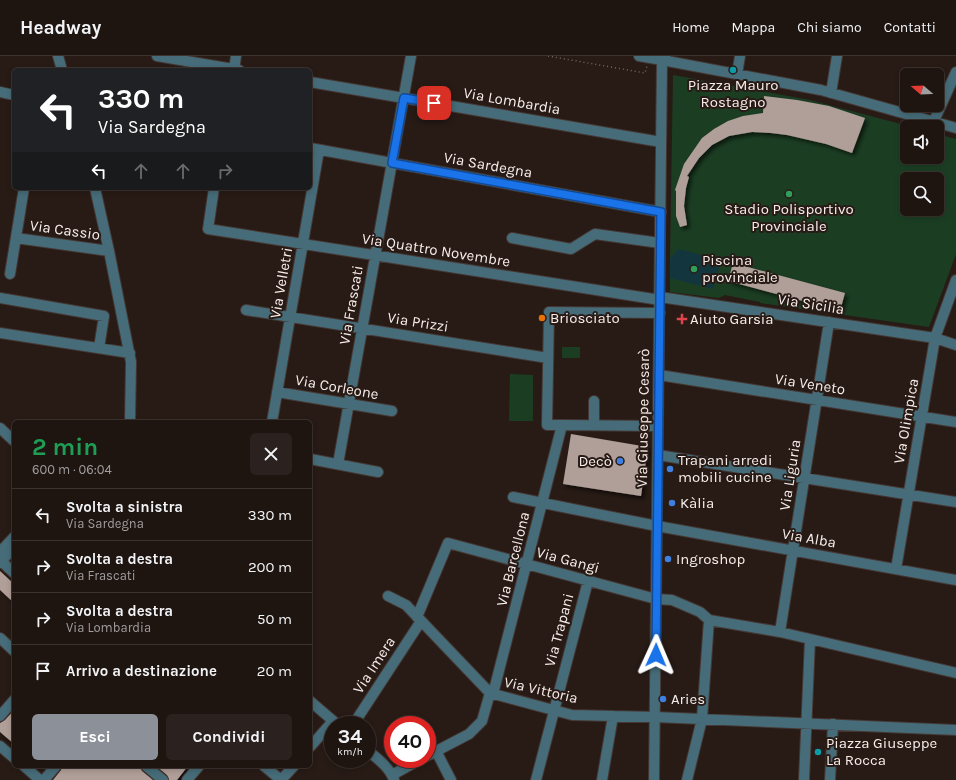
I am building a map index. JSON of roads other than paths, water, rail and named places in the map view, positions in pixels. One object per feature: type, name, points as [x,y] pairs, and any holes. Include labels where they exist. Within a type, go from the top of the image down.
[{"type":"street","points":[[58,56],[61,68]]},
{"type":"street","points":[[157,56],[224,68]]},
{"type":"street","points":[[235,68],[236,56]]},
{"type":"street","name":"Via Frascati","points":[[338,464],[411,56]]},
{"type":"street","points":[[737,74],[740,56]]},
{"type":"street","points":[[831,92],[837,56]]},
{"type":"street","points":[[643,57],[689,61],[737,74],[831,92],[927,120]]},
{"type":"street","name":"Via Giuseppe Cesarò","points":[[654,780],[663,58]]},
{"type":"street","points":[[935,120],[956,72]]},
{"type":"street","name":"Via Lombardia","points":[[312,82],[662,142]]},
{"type":"street","points":[[0,92],[12,95]]},
{"type":"street","points":[[944,125],[956,128]]},
{"type":"street","name":"Via Sardegna","points":[[315,149],[661,212]]},
{"type":"street","name":"Via Velletri","points":[[312,173],[315,149]]},
{"type":"street","points":[[10,274],[24,190]]},
{"type":"street","points":[[95,190],[132,362],[130,420]]},
{"type":"street","name":"Via Quattro Novembre","points":[[214,190],[208,229],[660,299]]},
{"type":"street","name":"Via Velletri","points":[[272,420],[303,244],[310,190]]},
{"type":"street","points":[[512,238],[571,250],[595,234],[660,243]]},
{"type":"street","name":"Via Cassio","points":[[16,238],[109,251]]},
{"type":"street","name":"Via Olimpica","points":[[896,569],[935,338],[956,280]]},
{"type":"street","points":[[0,298],[104,316],[98,348]]},
{"type":"street","name":"Via Sicilia","points":[[660,299],[935,338],[956,345]]},
{"type":"street","name":"Via Prizzi","points":[[246,310],[544,358]]},
{"type":"street","points":[[658,426],[594,425],[562,428],[547,425],[544,358],[549,329],[549,312],[660,313]]},
{"type":"street","name":"Via Liguria","points":[[780,632],[829,322]]},
{"type":"street","points":[[0,344],[1,333],[130,353]]},
{"type":"street","name":"Via Veneto","points":[[659,375],[956,422]]},
{"type":"street","name":"Via Corleone","points":[[277,392],[392,411]]},
{"type":"street","points":[[594,401],[594,425]]},
{"type":"street","name":"Via Barcellona","points":[[436,751],[468,734],[482,721],[492,694],[562,428]]},
{"type":"street","points":[[0,430],[12,439]]},
{"type":"street","points":[[658,455],[956,502]]},
{"type":"street","points":[[312,459],[378,472]]},
{"type":"street","name":"Via Alba","points":[[513,497],[657,526],[956,580]]},
{"type":"street","points":[[0,559],[12,540]]},
{"type":"street","name":"Via Gangi","points":[[448,543],[656,599],[672,600],[700,612],[709,620]]},
{"type":"street","name":"Via Imera","points":[[359,716],[419,619],[448,543]]},
{"type":"street","points":[[0,559],[12,549]]},
{"type":"street","points":[[0,559],[12,571]]},
{"type":"street","name":"Via Trapani","points":[[536,780],[588,580]]},
{"type":"street","name":"Via Vittoria","points":[[388,596],[406,605],[492,694],[572,715],[804,721],[836,725],[956,730]]},
{"type":"street","points":[[687,780],[702,719],[709,620],[780,632],[956,673]]},
{"type":"street","points":[[0,638],[12,649]]},
{"type":"street","points":[[804,780],[804,721],[810,639]]},
{"type":"street","points":[[0,716],[12,702]]},
{"type":"street","points":[[312,703],[328,716]]},
{"type":"street","points":[[602,780],[613,716]]},
{"type":"street","points":[[830,780],[836,725]]},
{"type":"street","points":[[312,745],[324,734]]},
{"type":"street","points":[[0,746],[12,756]]},
{"type":"street","points":[[376,758],[393,777],[408,768]]},
{"type":"street","points":[[436,760],[451,780]]},
{"type":"street","points":[[26,768],[40,780]]},
{"type":"street","points":[[44,780],[54,768]]},
{"type":"street","points":[[148,768],[163,780]]},
{"type":"street","points":[[187,780],[198,768]]},
{"type":"street","points":[[266,768],[281,780],[292,768]]},
{"type":"water","name":"Piscina provinciale","points":[[678,249],[721,260],[713,289],[670,278],[670,259]]},
{"type":"place","name":"Piazza Mauro Rostagno","points":[[733,70]]},
{"type":"place","name":"Stadio Polisportivo Provinciale","points":[[789,194]]},
{"type":"place","name":"Piscina provinciale","points":[[694,269]]},
{"type":"place","name":"Briosciato","points":[[542,318]]},
{"type":"place","name":"Aiuto Garsia","points":[[682,319]]},
{"type":"place","name":"Decò","points":[[620,461]]},
{"type":"place","name":"Trapani arredi mobili cucine","points":[[670,469]]},
{"type":"place","name":"Kàlia","points":[[672,503]]},
{"type":"place","name":"Ingroshop","points":[[668,559]]},
{"type":"place","name":"Aries","points":[[663,699]]},
{"type":"place","name":"Piazza Giuseppe La Rocca","points":[[818,752]]}]
